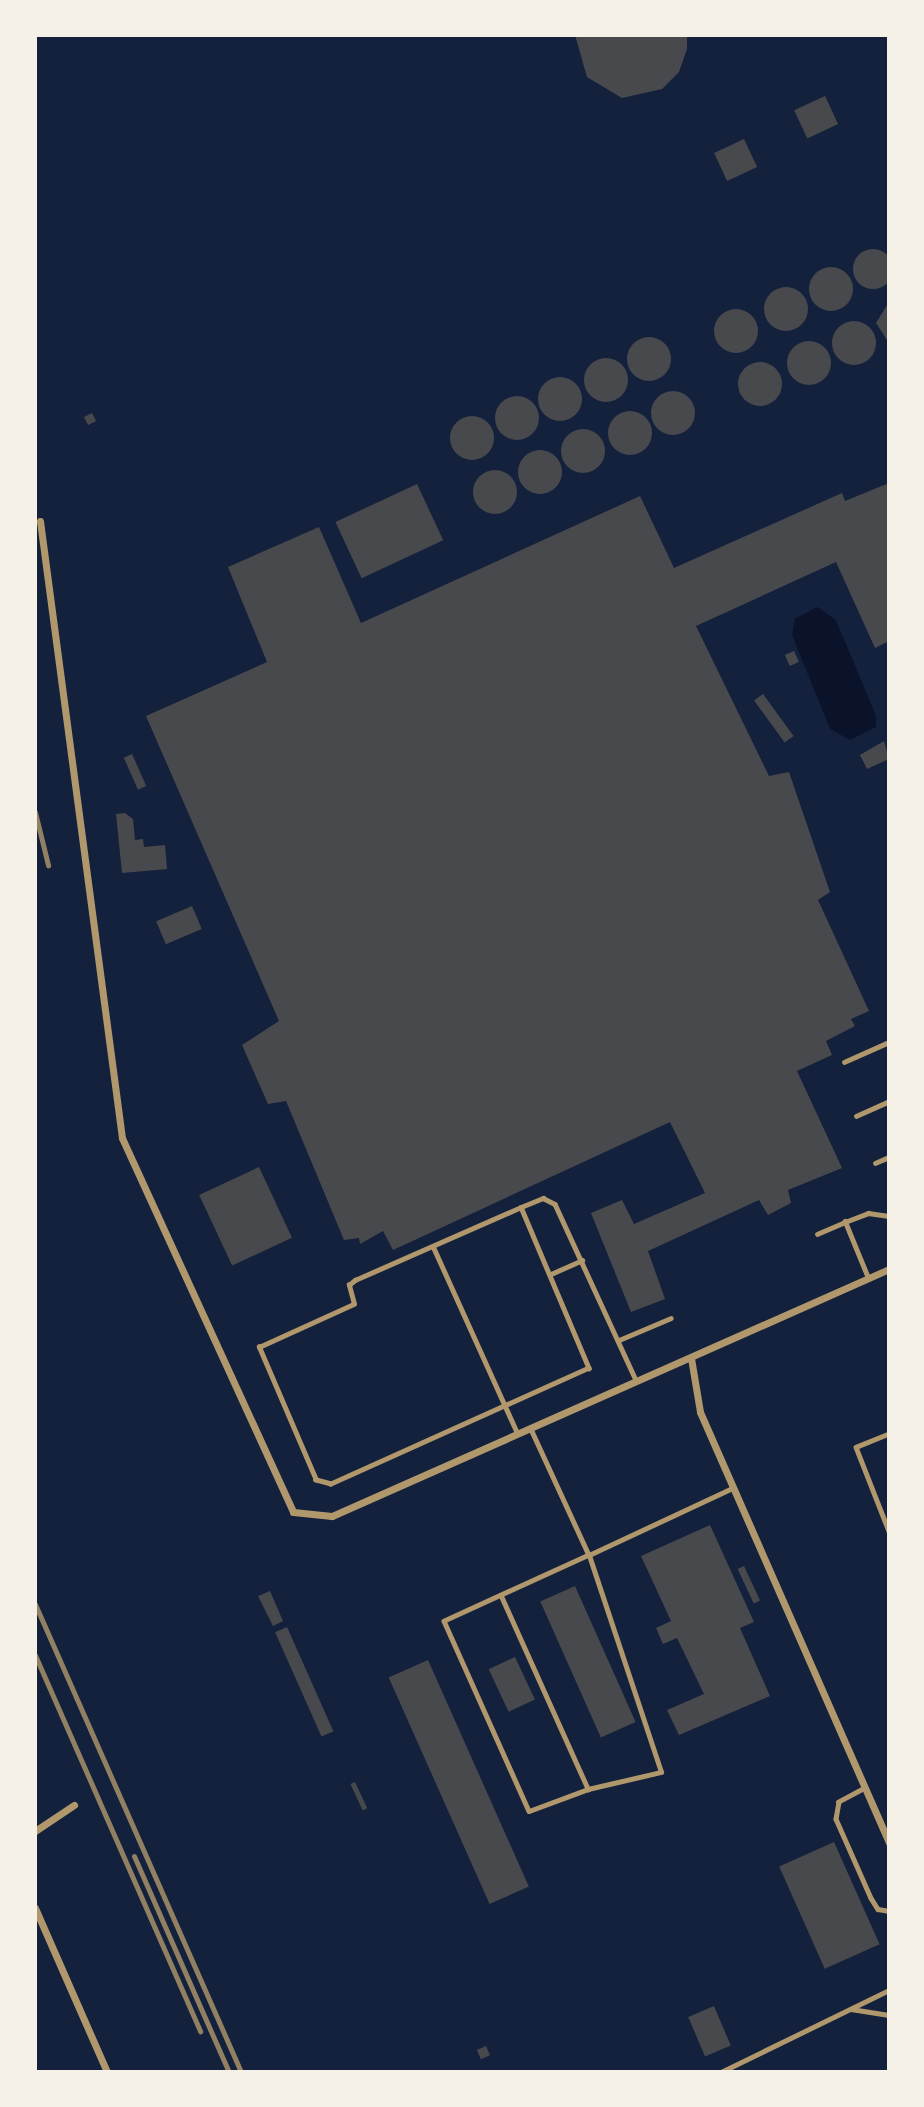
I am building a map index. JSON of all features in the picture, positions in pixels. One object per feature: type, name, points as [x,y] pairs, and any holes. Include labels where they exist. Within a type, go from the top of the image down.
[{"type":"street","points":[[40,521],[121,1138],[275,1484],[293,1513],[303,1517],[332,1516],[889,1269]]},
{"type":"street","points":[[691,1357],[700,1412],[889,1843]]},
{"type":"street","points":[[35,1832],[74,1805]]},
{"type":"street","points":[[35,1908],[107,2072]]},
{"type":"lane","points":[[844,1062],[889,1042]]},
{"type":"lane","points":[[856,1116],[889,1101]]},
{"type":"lane","points":[[875,1163],[889,1157]]},
{"type":"lane","points":[[521,1207],[589,1368],[505,1408],[323,1486],[265,1365],[263,1343],[354,1304],[349,1285],[355,1280],[521,1207],[551,1198],[637,1381]]},
{"type":"lane","points":[[817,1234],[868,1213],[889,1216]]},
{"type":"lane","points":[[845,1222],[868,1278]]},
{"type":"lane","points":[[433,1246],[518,1435]]},
{"type":"lane","points":[[551,1274],[582,1260]]},
{"type":"lane","points":[[618,1340],[671,1318]]},
{"type":"lane","points":[[531,1429],[589,1555],[661,1772],[587,1789],[528,1811],[444,1621],[589,1555],[733,1487]]},
{"type":"lane","points":[[889,1434],[856,1447],[889,1531]]},
{"type":"lane","points":[[501,1595],[587,1789]]},
{"type":"lane","points":[[865,1788],[839,1802],[835,1812],[878,1909],[889,1910]]},
{"type":"lane","points":[[721,2072],[889,1990]]},
{"type":"lane","points":[[850,2009],[889,2015]]},
{"type":"water","points":[[817,607],[836,620],[876,716],[876,727],[850,740],[830,729],[792,635],[795,619]]},
{"type":"building","points":[[575,35],[687,35],[687,49],[679,72],[662,89],[622,98],[587,77]]},
{"type":"building","points":[[825,96],[838,124],[807,138],[794,110]]},
{"type":"building","points":[[744,139],[757,167],[727,181],[714,153]]},
{"type":"building","points":[[873,249],[881,250],[887,255],[892,261],[892,277],[887,283],[881,288],[873,289],[865,288],[859,283],[854,277],[853,269],[854,261],[859,255],[865,250]]},
{"type":"building","points":[[831,267],[846,274],[853,289],[846,304],[831,311],[816,304],[809,289],[816,274]]},
{"type":"building","points":[[786,287],[801,294],[808,309],[801,324],[786,331],[771,324],[764,309],[771,294]]},
{"type":"building","points":[[889,302],[889,343],[876,323]]},
{"type":"building","points":[[736,309],[751,316],[758,331],[751,346],[736,353],[721,346],[714,331],[721,316]]},
{"type":"building","points":[[854,321],[869,328],[876,343],[869,358],[854,365],[839,358],[832,343],[839,328]]},
{"type":"building","points":[[649,337],[664,344],[671,359],[664,374],[649,381],[634,374],[627,359],[634,344]]},
{"type":"building","points":[[809,341],[824,348],[831,363],[824,378],[809,385],[794,378],[787,363],[794,348]]},
{"type":"building","points":[[606,358],[621,365],[628,380],[621,395],[606,402],[591,395],[584,380],[591,365]]},
{"type":"building","points":[[760,362],[775,369],[782,384],[775,399],[760,406],[745,399],[738,384],[745,369]]},
{"type":"building","points":[[560,377],[575,384],[582,399],[575,414],[560,421],[545,414],[538,399],[545,384]]},
{"type":"building","points":[[673,391],[688,398],[695,413],[688,428],[673,435],[658,428],[651,413],[658,398]]},
{"type":"building","points":[[517,396],[532,403],[539,418],[532,433],[517,440],[502,433],[495,418],[502,403]]},
{"type":"building","points":[[630,411],[645,418],[652,433],[645,448],[630,455],[615,448],[608,433],[615,418]]},
{"type":"building","points":[[92,413],[96,421],[88,425],[84,417]]},
{"type":"building","points":[[472,416],[487,423],[494,438],[487,453],[472,460],[457,453],[450,438],[457,423]]},
{"type":"building","points":[[583,429],[598,436],[605,451],[598,466],[583,473],[568,466],[561,451],[568,436]]},
{"type":"building","points":[[540,450],[555,457],[562,472],[555,487],[540,494],[525,487],[518,472],[525,457]]},
{"type":"building","points":[[495,470],[510,477],[517,492],[510,507],[495,514],[480,507],[473,492],[480,477]]},
{"type":"building","points":[[889,483],[889,641],[875,648],[836,562],[696,626],[769,776],[789,772],[830,892],[818,900],[869,1011],[851,1019],[855,1026],[826,1041],[832,1055],[797,1071],[842,1168],[788,1190],[791,1203],[768,1215],[759,1200],[648,1251],[665,1299],[631,1312],[591,1213],[622,1200],[634,1224],[705,1193],[670,1122],[393,1250],[383,1231],[360,1244],[359,1238],[344,1240],[286,1101],[268,1104],[242,1045],[279,1021],[146,716],[267,662],[228,567],[319,527],[361,623],[640,496],[674,568],[842,493],[845,501]]},
{"type":"building","points":[[417,484],[443,540],[362,578],[335,522]]},
{"type":"building","points":[[794,651],[799,662],[790,666],[785,655]]},
{"type":"building","points":[[763,694],[794,736],[785,743],[754,700]]},
{"type":"building","points":[[884,741],[889,759],[867,769],[860,755]]},
{"type":"building","points":[[132,754],[146,786],[138,790],[124,758]]},
{"type":"building","points":[[125,813],[133,819],[135,840],[143,839],[144,847],[165,845],[167,869],[122,873],[116,814]]},
{"type":"building","points":[[192,906],[202,929],[166,944],[156,921]]},
{"type":"building","points":[[259,1167],[292,1238],[232,1266],[199,1195]]},
{"type":"building","points":[[710,1525],[754,1622],[740,1628],[770,1696],[679,1735],[667,1710],[704,1694],[677,1638],[663,1644],[656,1628],[671,1621],[641,1556]]},
{"type":"building","points":[[744,1566],[760,1600],[754,1603],[738,1569]]},
{"type":"building","points":[[575,1586],[636,1722],[601,1738],[540,1601]]},
{"type":"building","points":[[270,1591],[283,1621],[273,1626],[258,1596]]},
{"type":"building","points":[[287,1627],[333,1731],[321,1736],[275,1632]]},
{"type":"building","points":[[515,1657],[535,1700],[509,1712],[489,1669]]},
{"type":"building","points":[[428,1660],[529,1887],[490,1904],[389,1677]]},
{"type":"building","points":[[355,1782],[367,1808],[363,1810],[350,1784]]},
{"type":"building","points":[[834,1842],[880,1944],[825,1969],[779,1866]]},
{"type":"building","points":[[714,2006],[731,2046],[705,2057],[688,2017]]},
{"type":"building","points":[[486,2046],[490,2055],[481,2059],[477,2050]]},
{"type":"railway","points":[[35,812],[48,865]]},
{"type":"railway","points":[[35,1604],[241,2072]]},
{"type":"railway","points":[[35,1655],[200,2031]]},
{"type":"railway","points":[[134,1856],[229,2072]]}]
